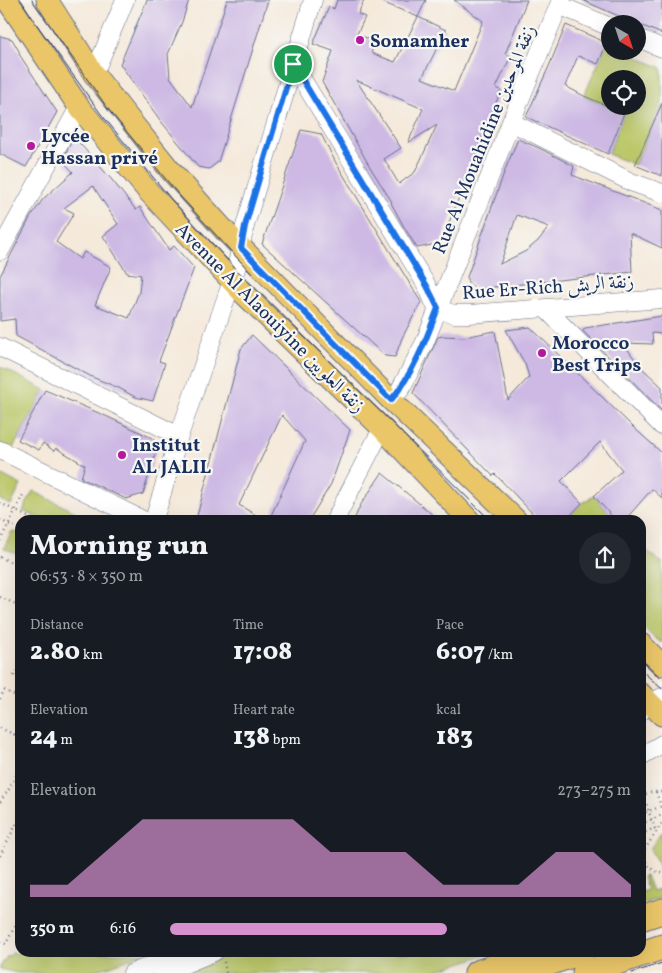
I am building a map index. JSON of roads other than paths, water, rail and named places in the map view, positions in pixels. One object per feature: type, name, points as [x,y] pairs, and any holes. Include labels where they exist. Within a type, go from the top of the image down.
[{"type":"highway","points":[[646,916],[662,911]]},
{"type":"highway","points":[[646,931],[662,926]]},
{"type":"highway","points":[[646,940],[662,935]]},
{"type":"highway","points":[[646,952],[662,947]]},
{"type":"highway","points":[[478,973],[524,957]]},
{"type":"highway","points":[[519,973],[566,957]]},
{"type":"highway","points":[[548,973],[594,957]]},
{"type":"highway","points":[[585,973],[632,957]]},
{"type":"main road","name":"Avenue Al Alaouiyine زنقة العلويين","points":[[7,0],[79,107],[147,190],[232,281],[383,429],[464,515]]},
{"type":"main road","name":"Avenue Al Alaouiyine زنقة العلويين","points":[[46,0],[94,74],[170,170],[241,248],[391,400],[511,515]]},
{"type":"main road","points":[[646,649],[662,665]]},
{"type":"street","points":[[94,74],[125,0]]},
{"type":"street","points":[[155,515],[179,436],[236,269],[245,226],[313,0]]},
{"type":"street","points":[[560,3],[601,23]]},
{"type":"street","name":"Rue Al Mouahidine زنقة الموحدين","points":[[391,400],[400,390],[425,342],[560,3]]},
{"type":"street","points":[[646,41],[662,48]]},
{"type":"street","points":[[293,64],[427,286],[438,308]]},
{"type":"street","points":[[0,251],[79,107]]},
{"type":"street","points":[[511,122],[631,182],[662,192]]},
{"type":"street","name":"Rue Er-Rich زنقة الريش","points":[[438,308],[454,314],[490,313],[662,299]]},
{"type":"street","points":[[545,308],[662,426]]},
{"type":"street","points":[[0,347],[179,436]]},
{"type":"street","points":[[338,515],[383,429]]},
{"type":"street","points":[[0,450],[133,515]]},
{"type":"street","points":[[646,753],[662,744]]},
{"type":"street","points":[[132,973],[170,957]]},
{"type":"street","points":[[163,973],[202,957]]},
{"type":"tram line","points":[[21,0],[101,114],[171,199],[236,269],[485,515]]},
{"type":"tram line","points":[[32,0],[108,109],[178,194],[253,275]]},
{"type":"tram line","points":[[646,664],[662,679]]},
{"type":"tram line","points":[[646,675],[662,689]]},
{"type":"tram line","points":[[632,973],[662,963]]},
{"type":"place","name":"Somamher","points":[[360,40]]},
{"type":"place","name":"Lycée Hassan privé","points":[[31,146]]},
{"type":"place","name":"Morocco Best Trips","points":[[542,353]]},
{"type":"place","name":"Institut AL JALIL","points":[[122,455]]}]
